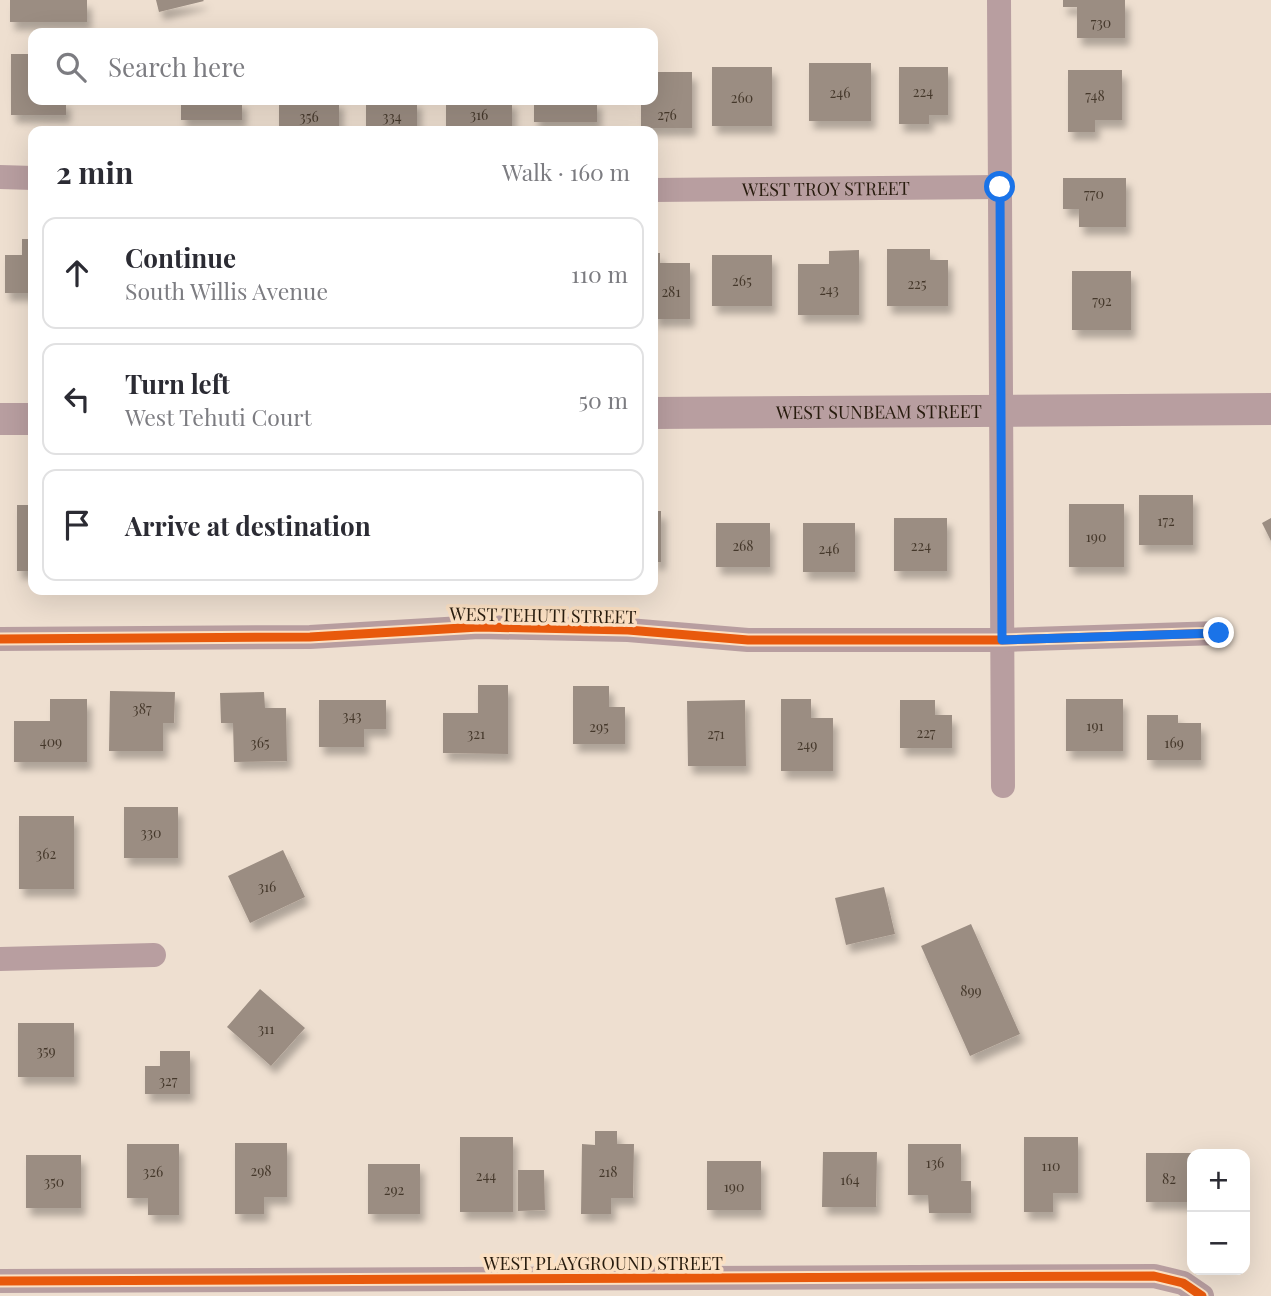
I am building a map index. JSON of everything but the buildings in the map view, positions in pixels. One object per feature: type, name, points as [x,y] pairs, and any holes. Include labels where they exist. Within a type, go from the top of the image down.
[{"type":"street","points":[[999,0],[1003,786]]},
{"type":"street","points":[[0,177],[28,177]]},
{"type":"street","name":"WEST TROY STREET","points":[[658,190],[1000,187]]},
{"type":"street","name":"WEST SUNBEAM STREET","points":[[658,414],[1271,409]]},
{"type":"street","points":[[0,419],[28,419]]},
{"type":"street","name":"WEST TEHUTI STREET","points":[[0,639],[310,638],[478,627],[628,630],[748,640],[1002,640],[1219,633]]},
{"type":"street","points":[[0,959],[154,956]]},
{"type":"street","name":"WEST PLAYGROUND STREET","points":[[0,1281],[588,1287],[905,1287],[1154,1276],[1183,1283],[1202,1296]]},
{"type":"cycle path","points":[[0,639],[310,637],[479,627],[628,630],[748,640],[1002,640],[1219,633]]},
{"type":"cycle path","points":[[0,1281],[1154,1276],[1183,1283],[1202,1296]]},
{"type":"route","points":[[1000,187],[1002,640],[1219,633]]}]
